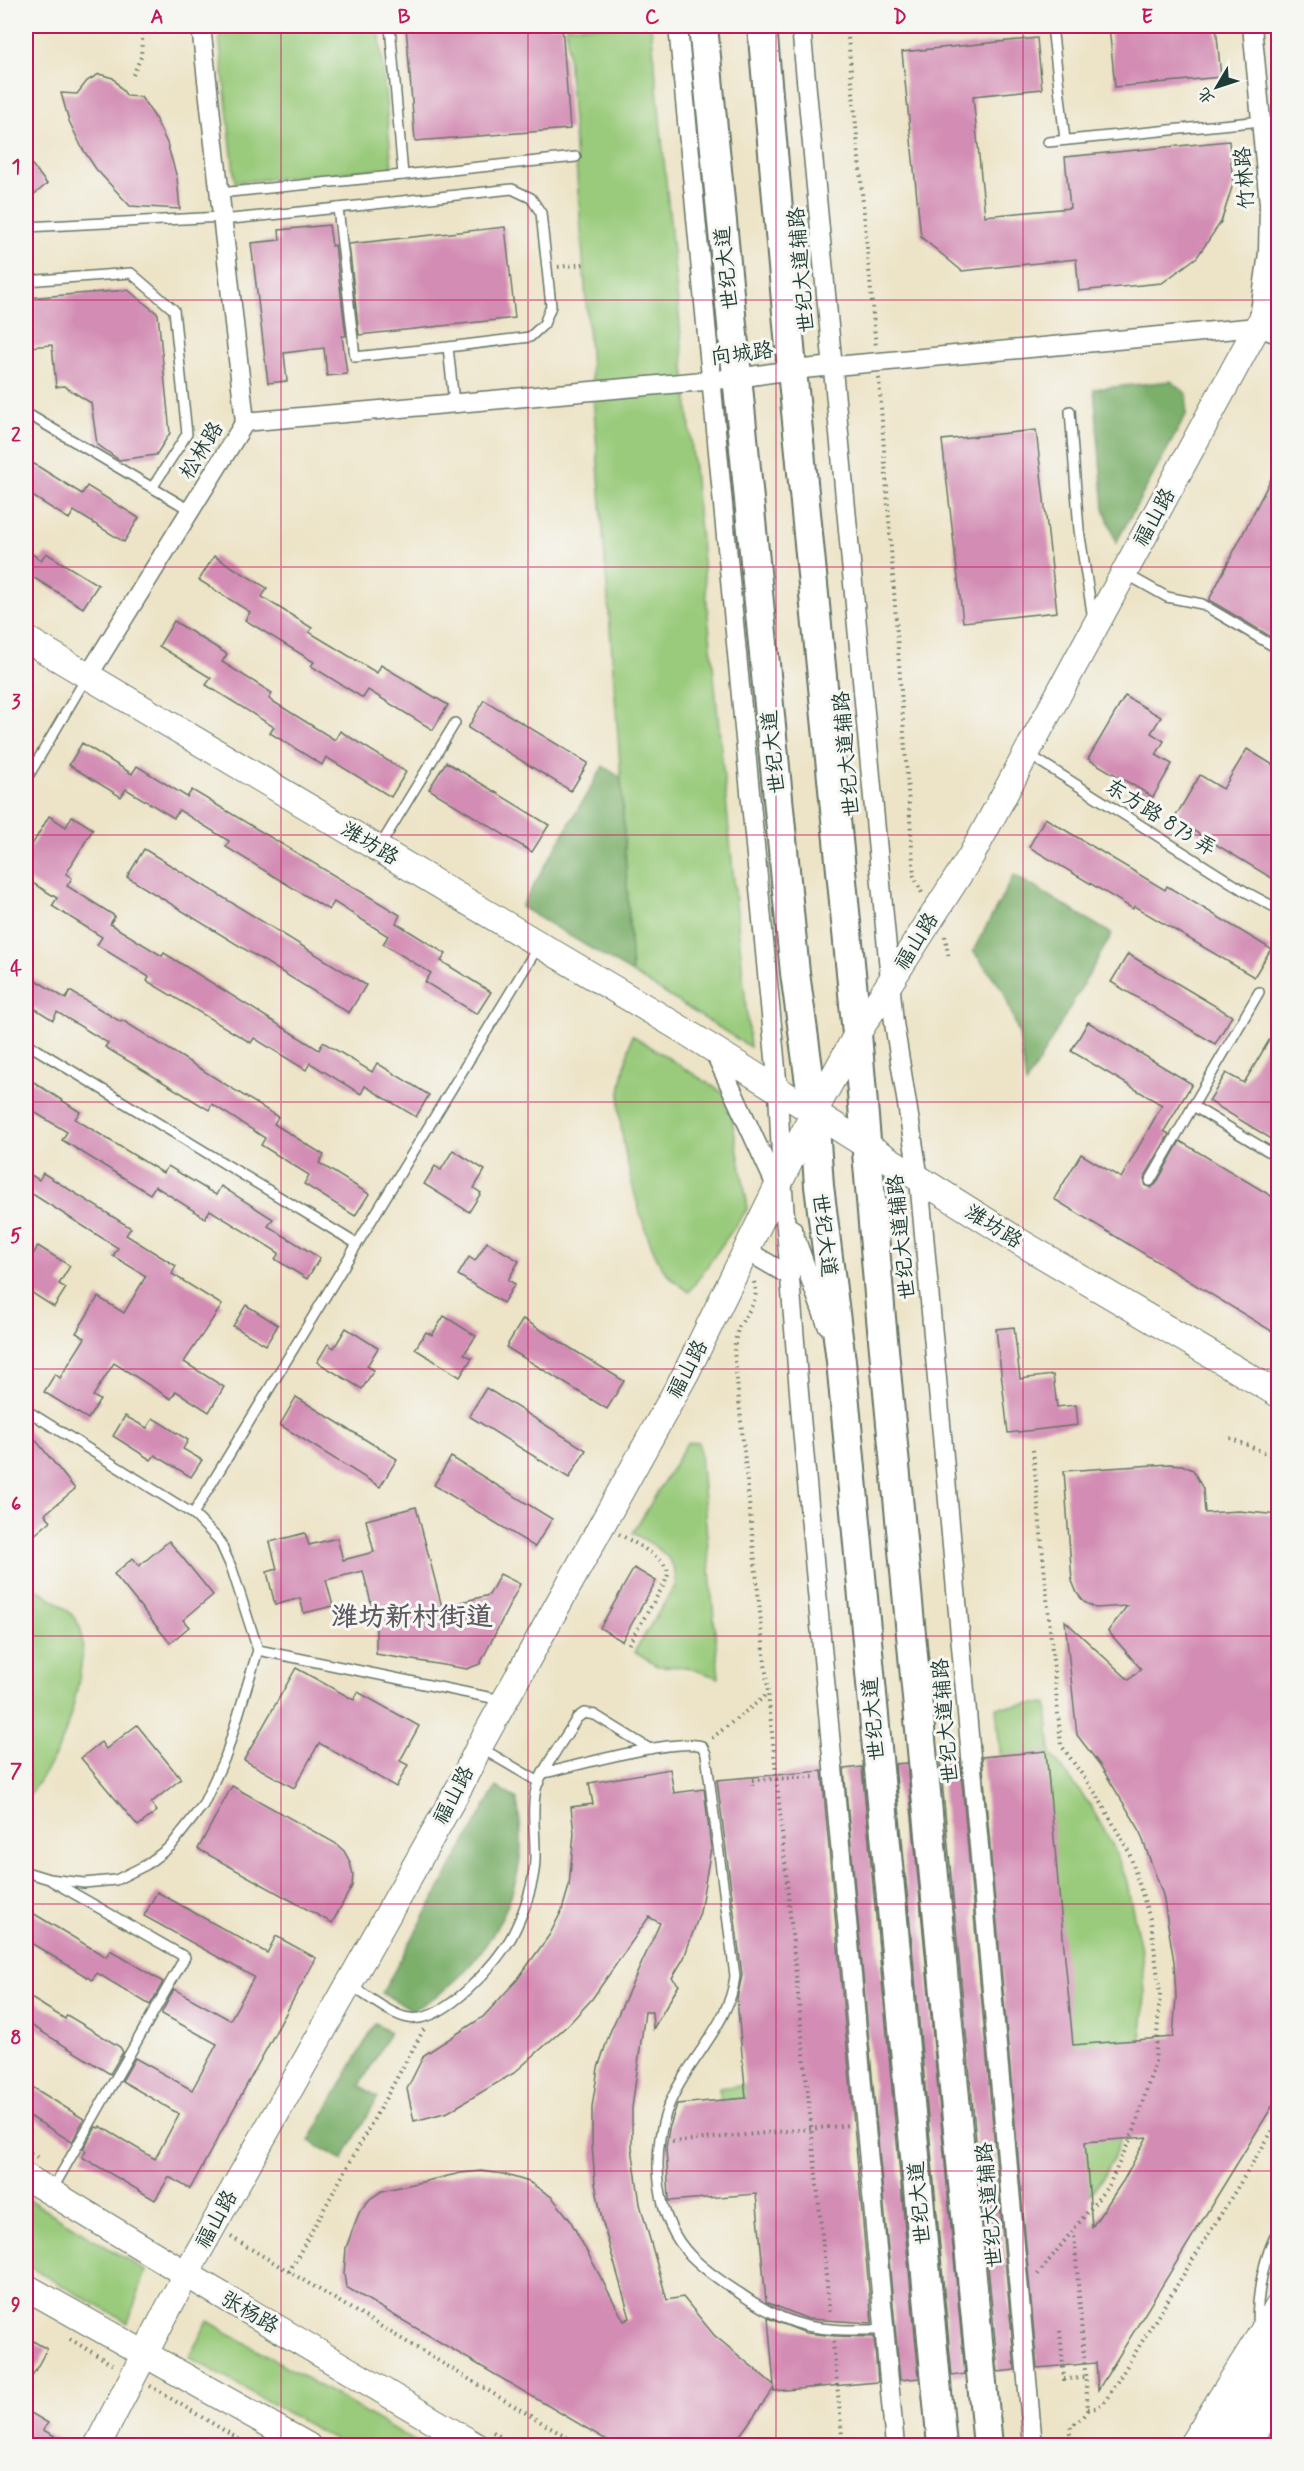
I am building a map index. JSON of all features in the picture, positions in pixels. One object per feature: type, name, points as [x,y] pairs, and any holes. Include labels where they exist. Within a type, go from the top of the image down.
[{"type":"main road","name":"世纪大道","points":[[703,26],[724,379],[795,973],[814,1112],[819,1186],[840,1361],[942,2445]]},
{"type":"main road","points":[[762,26],[792,370],[857,1034],[880,1318],[988,2445]]},
{"type":"street","name":"松林路","points":[[88,676],[245,422],[201,26]]},
{"type":"street","points":[[678,26],[724,379],[778,1090],[781,1191],[895,2445]]},
{"type":"street","name":"世纪大道辅路","points":[[801,26],[894,1023],[919,1179],[1033,2445]]},
{"type":"street","name":"竹林路","points":[[1252,26],[1269,204],[1268,331]]},
{"type":"street","name":"福山路","points":[[97,2445],[212,2226],[460,1786],[479,1747],[686,1373],[747,1251],[781,1191],[814,1112],[857,1034],[971,856],[1124,573],[1268,331],[1278,294]]},
{"type":"street","name":"向城路","points":[[245,422],[724,379],[832,366],[1268,331]]},
{"type":"street","name":"潍坊路","points":[[26,639],[713,1049],[1030,1248],[1278,1394]]},
{"type":"street","points":[[713,1049],[781,1191],[840,1361]]},
{"type":"street","points":[[747,1251],[790,1276]]},
{"type":"street","name":"张杨路","points":[[26,2177],[476,2445]]},
{"type":"street","points":[[26,2288],[308,2445]]},
{"type":"street","points":[[1220,2445],[1268,2346],[1278,2307]]},
{"type":"street","points":[[1191,2445],[1268,2346]]},
{"type":"street","points":[[1247,2445],[1278,2394]]},
{"type":"lane","points":[[390,26],[403,175]]},
{"type":"lane","points":[[1052,26],[1065,140]]},
{"type":"lane","points":[[1048,142],[1262,121]]},
{"type":"lane","points":[[219,193],[576,157]]},
{"type":"lane","points":[[26,227],[222,218],[512,189],[531,198],[541,213],[551,306],[544,324],[530,338],[355,357],[338,208]]},
{"type":"lane","points":[[26,281],[130,273],[174,310],[187,434],[152,488]]},
{"type":"lane","points":[[448,347],[454,403]]},
{"type":"lane","points":[[1070,411],[1078,530],[1095,627]]},
{"type":"lane","points":[[26,413],[190,510]]},
{"type":"lane","points":[[1124,573],[1167,597],[1202,604],[1278,649]]},
{"type":"lane","name":"松林路","points":[[26,780],[88,676]]},
{"type":"lane","points":[[379,849],[455,723]]},
{"type":"lane","name":"东方路 873 弄","points":[[1026,753],[1246,892],[1278,909]]},
{"type":"lane","points":[[193,1514],[539,945]]},
{"type":"lane","points":[[1150,1181],[1259,992]]},
{"type":"lane","points":[[26,1043],[357,1244]]},
{"type":"lane","points":[[1193,1106],[1278,1157]]},
{"type":"lane","points":[[26,1410],[193,1514],[219,1540],[232,1569],[258,1650],[226,1755],[202,1805],[171,1846],[146,1865],[116,1880],[84,1883],[50,1879],[26,1872]]},
{"type":"lane","points":[[258,1650],[505,1700]]},
{"type":"lane","points":[[347,1984],[408,2018],[423,2017],[447,2006],[482,1976],[511,1937],[530,1893],[535,1871],[536,1792],[539,1782],[577,1718],[584,1713],[595,1715],[650,1749]]},
{"type":"lane","points":[[545,1773],[650,1749],[693,1743],[702,1746],[706,1754],[735,1976],[733,1993],[676,2090],[668,2109],[660,2144],[658,2177],[665,2209],[678,2239],[691,2256],[759,2307],[792,2322],[832,2329],[885,2330]]},
{"type":"lane","points":[[479,1747],[539,1782]]},
{"type":"lane","points":[[50,1879],[185,1957],[51,2192]]},
{"type":"lane","points":[[1268,2346],[1257,2301],[1278,2230]]},
{"type":"path","points":[[133,75],[141,57],[143,26]]},
{"type":"path","points":[[848,26],[878,362],[914,876],[922,894],[939,906],[949,959]]},
{"type":"path","points":[[547,268],[584,264]]},
{"type":"path","points":[[753,1281],[758,1293],[738,1329],[734,1351],[843,2445]]},
{"type":"path","points":[[1230,1438],[1278,1458]]},
{"type":"path","points":[[1020,2297],[1074,2232],[1109,2185],[1134,2132],[1155,2062],[1160,1994],[1151,1922],[1129,1852],[1098,1797],[1061,1745],[1033,1450]]},
{"type":"path","points":[[603,1524],[657,1558],[668,1573],[665,1583],[628,1645]]},
{"type":"path","points":[[702,1746],[768,1694]]},
{"type":"path","points":[[752,1786],[752,1780],[834,1776]]},
{"type":"path","points":[[289,2272],[423,2034],[425,2025],[423,2017]]},
{"type":"path","points":[[1088,2409],[1096,2409],[1104,2403],[1278,2122]]},
{"type":"path","points":[[660,2144],[866,2123]]},
{"type":"path","points":[[212,2226],[581,2445]]},
{"type":"path","points":[[1068,2445],[1071,2426],[1081,2419],[1088,2409],[1074,2232]]},
{"type":"path","points":[[1060,2331],[1064,2379],[1085,2378]]},
{"type":"green space","points":[[218,26],[379,26],[392,168],[235,182]]},
{"type":"green space","points":[[566,26],[651,26],[750,1047],[632,973],[621,778]]},
{"type":"green space","points":[[969,26],[1030,26],[1030,27],[973,32]]},
{"type":"green space","points":[[1171,381],[1187,394],[1186,415],[1116,543],[1104,508],[1094,389]]},
{"type":"green space","points":[[603,766],[621,778],[632,973],[521,907]]},
{"type":"green space","points":[[1014,875],[1112,934],[1026,1084],[1019,1034],[1003,990],[973,951]]},
{"type":"green space","points":[[632,1035],[728,1096],[748,1208],[689,1292],[667,1274],[657,1257],[640,1212],[626,1158],[620,1094]]},
{"type":"green space","points":[[699,1442],[719,1678],[686,1667],[657,1666],[634,1652],[675,1586],[675,1576],[674,1567],[664,1553],[633,1533],[687,1443]]},
{"type":"green space","points":[[26,1583],[55,1601],[74,1618],[82,1636],[82,1652],[77,1690],[67,1728],[56,1754],[26,1800]]},
{"type":"green space","points":[[1047,1703],[1051,1754],[1090,1805],[1113,1846],[1126,1879],[1142,1954],[1145,1993],[1143,2024],[1127,2124],[1105,2174],[1078,2210],[1046,2244],[996,1707]]},
{"type":"green space","points":[[496,1787],[517,1799],[521,1849],[510,1898],[487,1943],[471,1964],[433,1998],[412,2010],[382,1993]]},
{"type":"green space","points":[[375,2024],[390,2032],[360,2086],[378,2097],[342,2160],[309,2141]]},
{"type":"green space","points":[[782,2082],[722,2121],[719,2088]]},
{"type":"green space","points":[[26,2198],[146,2271],[128,2323],[26,2265]]},
{"type":"green space","points":[[208,2321],[421,2445],[344,2445],[189,2357]]},
{"type":"building","points":[[406,26],[562,26],[570,129],[415,141]]},
{"type":"building","points":[[1109,26],[1216,26],[1221,77],[1115,87]]},
{"type":"building","points":[[1037,38],[1042,89],[973,96],[985,216],[1070,208],[1065,157],[1229,141],[1233,184],[1221,222],[1197,257],[1162,283],[1079,291],[1076,259],[962,271],[921,237],[902,52]]},
{"type":"building","points":[[99,74],[113,78],[127,96],[141,97],[154,116],[167,143],[177,178],[180,209],[130,206],[96,169],[82,148],[69,121],[61,93],[77,94],[87,81]]},
{"type":"building","points":[[26,157],[47,184],[26,201]]},
{"type":"building","points":[[329,225],[332,246],[335,245],[346,336],[342,336],[347,374],[327,376],[324,348],[284,353],[287,381],[268,383],[251,243],[280,240],[279,230]]},
{"type":"building","points":[[505,227],[515,318],[359,335],[349,244]]},
{"type":"building","points":[[128,290],[158,314],[170,433],[156,455],[119,460],[97,444],[91,403],[64,386],[56,387],[52,345],[28,347],[26,298]]},
{"type":"building","points":[[1036,430],[1057,612],[963,622],[942,440]]},
{"type":"building","points":[[31,462],[82,494],[87,486],[139,518],[124,542],[74,511],[69,519],[26,492],[26,471]]},
{"type":"building","points":[[1278,465],[1278,641],[1209,600]]},
{"type":"building","points":[[26,550],[41,560],[46,553],[98,585],[83,608],[26,573]]},
{"type":"building","points":[[214,556],[267,588],[262,597],[312,628],[309,632],[377,673],[381,665],[448,705],[433,730],[368,690],[363,698],[311,666],[314,662],[245,620],[250,612],[199,580]]},
{"type":"building","points":[[174,621],[227,654],[222,662],[272,693],[269,699],[335,740],[340,731],[406,772],[391,797],[326,757],[322,765],[270,733],[274,727],[206,685],[211,678],[159,646]]},
{"type":"building","points":[[1125,696],[1161,717],[1151,733],[1164,741],[1156,755],[1172,764],[1153,797],[1088,759]]},
{"type":"building","points":[[484,700],[588,763],[571,791],[468,728]]},
{"type":"building","points":[[82,743],[132,774],[137,766],[187,797],[192,790],[400,915],[396,923],[446,954],[441,961],[491,992],[477,1014],[425,982],[431,973],[383,944],[388,936],[334,902],[329,910],[226,847],[229,841],[179,810],[174,818],[126,789],[121,797],[69,765]]},
{"type":"building","points":[[1247,749],[1278,768],[1278,882],[1174,819],[1200,775],[1223,789]]},
{"type":"building","points":[[446,762],[549,825],[532,852],[429,789]]},
{"type":"building","points":[[49,816],[66,827],[72,816],[93,829],[66,874],[72,878],[67,886],[115,916],[110,924],[162,956],[164,953],[319,1050],[323,1042],[372,1072],[377,1063],[429,1095],[416,1117],[365,1086],[361,1094],[310,1063],[306,1070],[254,1038],[251,1043],[147,981],[149,977],[97,945],[102,937],[52,906],[57,898],[26,879],[26,855]]},
{"type":"building","points":[[1045,818],[1165,890],[1167,886],[1271,949],[1254,977],[1029,847]]},
{"type":"building","points":[[144,849],[366,985],[349,1013],[127,877]]},
{"type":"building","points":[[1128,954],[1232,1016],[1215,1044],[1111,982]]},
{"type":"building","points":[[26,974],[66,999],[70,991],[121,1022],[122,1020],[278,1117],[274,1124],[324,1155],[319,1163],[369,1194],[355,1216],[304,1184],[309,1175],[261,1145],[265,1138],[212,1104],[209,1110],[105,1047],[108,1043],[57,1012],[53,1020],[26,1003]]},
{"type":"building","points":[[1088,1022],[1192,1084],[1164,1131],[1169,1134],[1144,1178],[1146,1186],[1151,1188],[1156,1184],[1180,1141],[1278,1200],[1278,1335],[1054,1199],[1081,1154],[1121,1178],[1162,1105],[1071,1051]]},
{"type":"building","points":[[1278,1025],[1278,1143],[1209,1101],[1226,1073],[1244,1083]]},
{"type":"building","points":[[26,1077],[80,1112],[75,1119],[163,1173],[168,1166],[216,1195],[221,1186],[273,1219],[268,1226],[320,1258],[307,1279],[275,1259],[279,1253],[210,1210],[205,1218],[155,1186],[150,1194],[62,1140],[67,1132],[26,1107]]},
{"type":"building","points":[[453,1150],[485,1170],[474,1188],[481,1193],[469,1212],[424,1184],[435,1166],[441,1170]]},
{"type":"building","points":[[26,1172],[39,1180],[43,1173],[131,1228],[126,1235],[176,1266],[172,1274],[222,1305],[184,1362],[224,1387],[209,1412],[176,1391],[171,1399],[114,1363],[93,1396],[100,1400],[88,1419],[44,1392],[55,1374],[60,1378],[85,1338],[76,1333],[98,1297],[124,1313],[146,1276],[113,1256],[118,1248],[26,1190]]},
{"type":"building","points":[[487,1242],[519,1261],[508,1280],[515,1284],[503,1303],[458,1275],[469,1257],[475,1261]]},
{"type":"building","points":[[38,1246],[70,1266],[59,1284],[66,1288],[54,1307],[26,1289],[26,1267]]},
{"type":"building","points":[[246,1305],[278,1325],[266,1345],[233,1326]]},
{"type":"building","points":[[444,1316],[476,1336],[464,1354],[472,1358],[460,1377],[415,1349],[426,1332],[432,1335]]},
{"type":"building","points":[[523,1319],[624,1381],[607,1409],[506,1347]]},
{"type":"building","points":[[1014,1327],[1020,1379],[1053,1375],[1057,1407],[1076,1405],[1078,1425],[1008,1433],[996,1329]]},
{"type":"building","points":[[346,1328],[378,1348],[367,1366],[374,1370],[362,1389],[317,1362],[328,1344],[334,1348]]},
{"type":"building","points":[[486,1388],[586,1450],[569,1478],[469,1416]]},
{"type":"building","points":[[296,1397],[397,1459],[380,1487],[280,1425]]},
{"type":"building","points":[[125,1416],[147,1428],[153,1418],[188,1440],[183,1449],[202,1460],[191,1477],[155,1455],[151,1460],[113,1436]]},
{"type":"building","points":[[26,1428],[75,1489],[45,1514],[51,1521],[32,1537],[26,1529]]},
{"type":"building","points":[[451,1457],[552,1519],[535,1547],[434,1485]]},
{"type":"building","points":[[1182,1465],[1193,1470],[1203,1489],[1205,1513],[1239,1511],[1278,1515],[1278,2097],[1098,2390],[1096,2363],[1037,2368],[982,1757],[1046,1751],[1073,2045],[1173,2037],[1176,1997],[1174,1962],[1163,1895],[1138,1827],[1100,1765],[1077,1735],[1065,1621],[1129,1680],[1141,1669],[1108,1631],[1127,1606],[1095,1608],[1084,1602],[1072,1581],[1064,1471]],"holes":[[[1147,2137],[1123,2181],[1092,2227],[1085,2142]]]},
{"type":"building","points":[[416,1507],[442,1607],[489,1595],[500,1574],[520,1584],[480,1664],[467,1669],[376,1654],[376,1623],[363,1571],[326,1580],[333,1606],[304,1613],[300,1598],[275,1605],[267,1572],[277,1569],[270,1542],[305,1533],[309,1545],[337,1538],[343,1560],[374,1552],[366,1520]]},
{"type":"building","points":[[169,1541],[213,1595],[183,1620],[189,1627],[170,1643],[114,1574],[133,1558],[139,1566]]},
{"type":"building","points":[[634,1568],[656,1581],[622,1641],[600,1628]]},
{"type":"building","points":[[296,1668],[354,1700],[358,1692],[419,1726],[400,1761],[408,1765],[396,1787],[319,1743],[294,1788],[244,1760]]},
{"type":"building","points":[[137,1725],[181,1779],[151,1803],[157,1811],[138,1826],[81,1758],[101,1742],[106,1749]]},
{"type":"building","points":[[960,1759],[1015,2370],[998,2372],[940,1760]]},
{"type":"building","points":[[907,1763],[965,2374],[952,2376],[895,1764]]},
{"type":"building","points":[[862,1767],[919,2378],[900,2380],[844,1769]]},
{"type":"building","points":[[670,1769],[674,1793],[704,1789],[711,1848],[700,1912],[684,1958],[672,1978],[679,1985],[653,2029],[652,2012],[645,2012],[632,2108],[632,2147],[640,2204],[667,2300],[683,2297],[714,2335],[774,2385],[768,2318],[806,2333],[874,2337],[878,2382],[774,2391],[774,2388],[733,2445],[615,2445],[346,2287],[344,2274],[346,2248],[360,2211],[370,2199],[382,2191],[461,2173],[481,2171],[503,2174],[529,2182],[552,2197],[570,2220],[624,2321],[630,2318],[602,2220],[595,2183],[592,2107],[598,2068],[610,2032],[660,1923],[649,1917],[592,1999],[569,2024],[514,2073],[448,2112],[414,2121],[407,2089],[424,2055],[483,2017],[517,1980],[550,1934],[562,1910],[569,1886],[574,1833],[571,1807],[593,1804],[589,1783]]},
{"type":"building","points":[[822,1771],[872,2323],[808,2319],[766,2302],[756,2194],[669,2201],[666,2148],[677,2104],[746,2098],[737,1999],[742,1975],[717,1780]]},
{"type":"building","points":[[232,1786],[335,1843],[344,1851],[353,1875],[352,1886],[332,1923],[198,1849]]},
{"type":"building","points":[[157,1892],[267,1953],[276,1936],[316,1958],[190,2189],[169,2177],[155,2200],[82,2157],[86,2151],[83,2149],[96,2127],[100,2126],[155,2159],[179,2114],[122,2081],[135,2058],[192,2090],[217,2044],[162,2014],[174,1989],[230,2020],[254,1977],[144,1916]]},
{"type":"building","points":[[26,1909],[106,1957],[110,1950],[163,1982],[150,2005],[97,1973],[92,1980],[26,1940]]},
{"type":"building","points":[[26,1995],[65,2019],[67,2015],[120,2047],[123,2052],[110,2074],[26,2022]]},
{"type":"building","points":[[26,2083],[84,2119],[72,2142],[26,2114]]},
{"type":"building","points":[[26,2337],[47,2349],[26,2387]]},
{"type":"building","points":[[26,2410],[48,2423],[43,2430],[72,2445],[26,2445]]},
{"type":"district","name":"潍坊新村街道","points":[[412,1616]]}]
